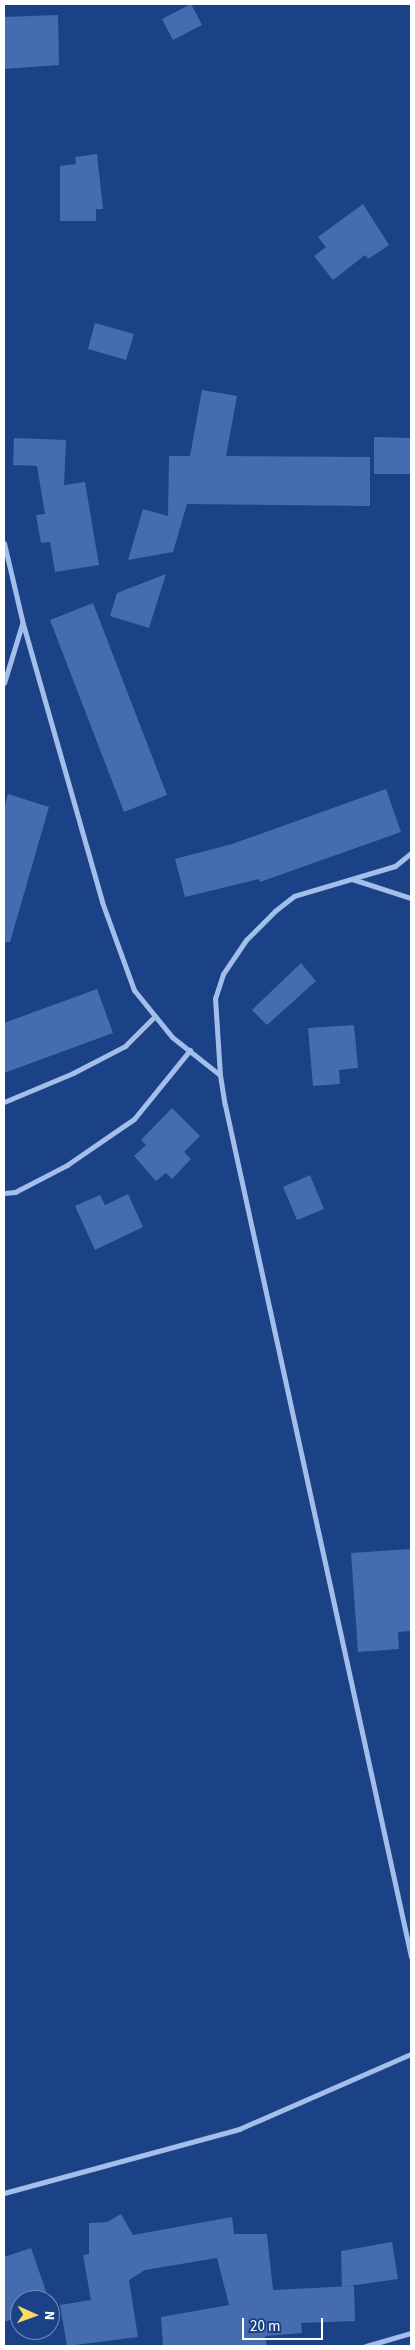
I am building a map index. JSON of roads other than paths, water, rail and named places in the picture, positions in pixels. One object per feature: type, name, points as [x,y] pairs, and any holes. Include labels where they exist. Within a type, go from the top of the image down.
[{"type":"street","points":[[4,543],[23,624],[102,902],[134,990],[172,1037],[220,1075]]},
{"type":"street","points":[[4,684],[23,624]]},
{"type":"street","points":[[411,852],[395,866],[294,896],[246,940],[223,974],[215,998],[220,1075],[411,1957]]},
{"type":"street","points":[[351,879],[411,898]]},
{"type":"street","points":[[4,1102],[73,1073],[125,1046],[154,1016]]},
{"type":"street","points":[[4,1193],[15,1192],[67,1165],[134,1119],[190,1050]]},
{"type":"street","points":[[4,2193],[239,2128],[411,2054]]},
{"type":"street","points":[[366,2346],[411,2333]]}]
